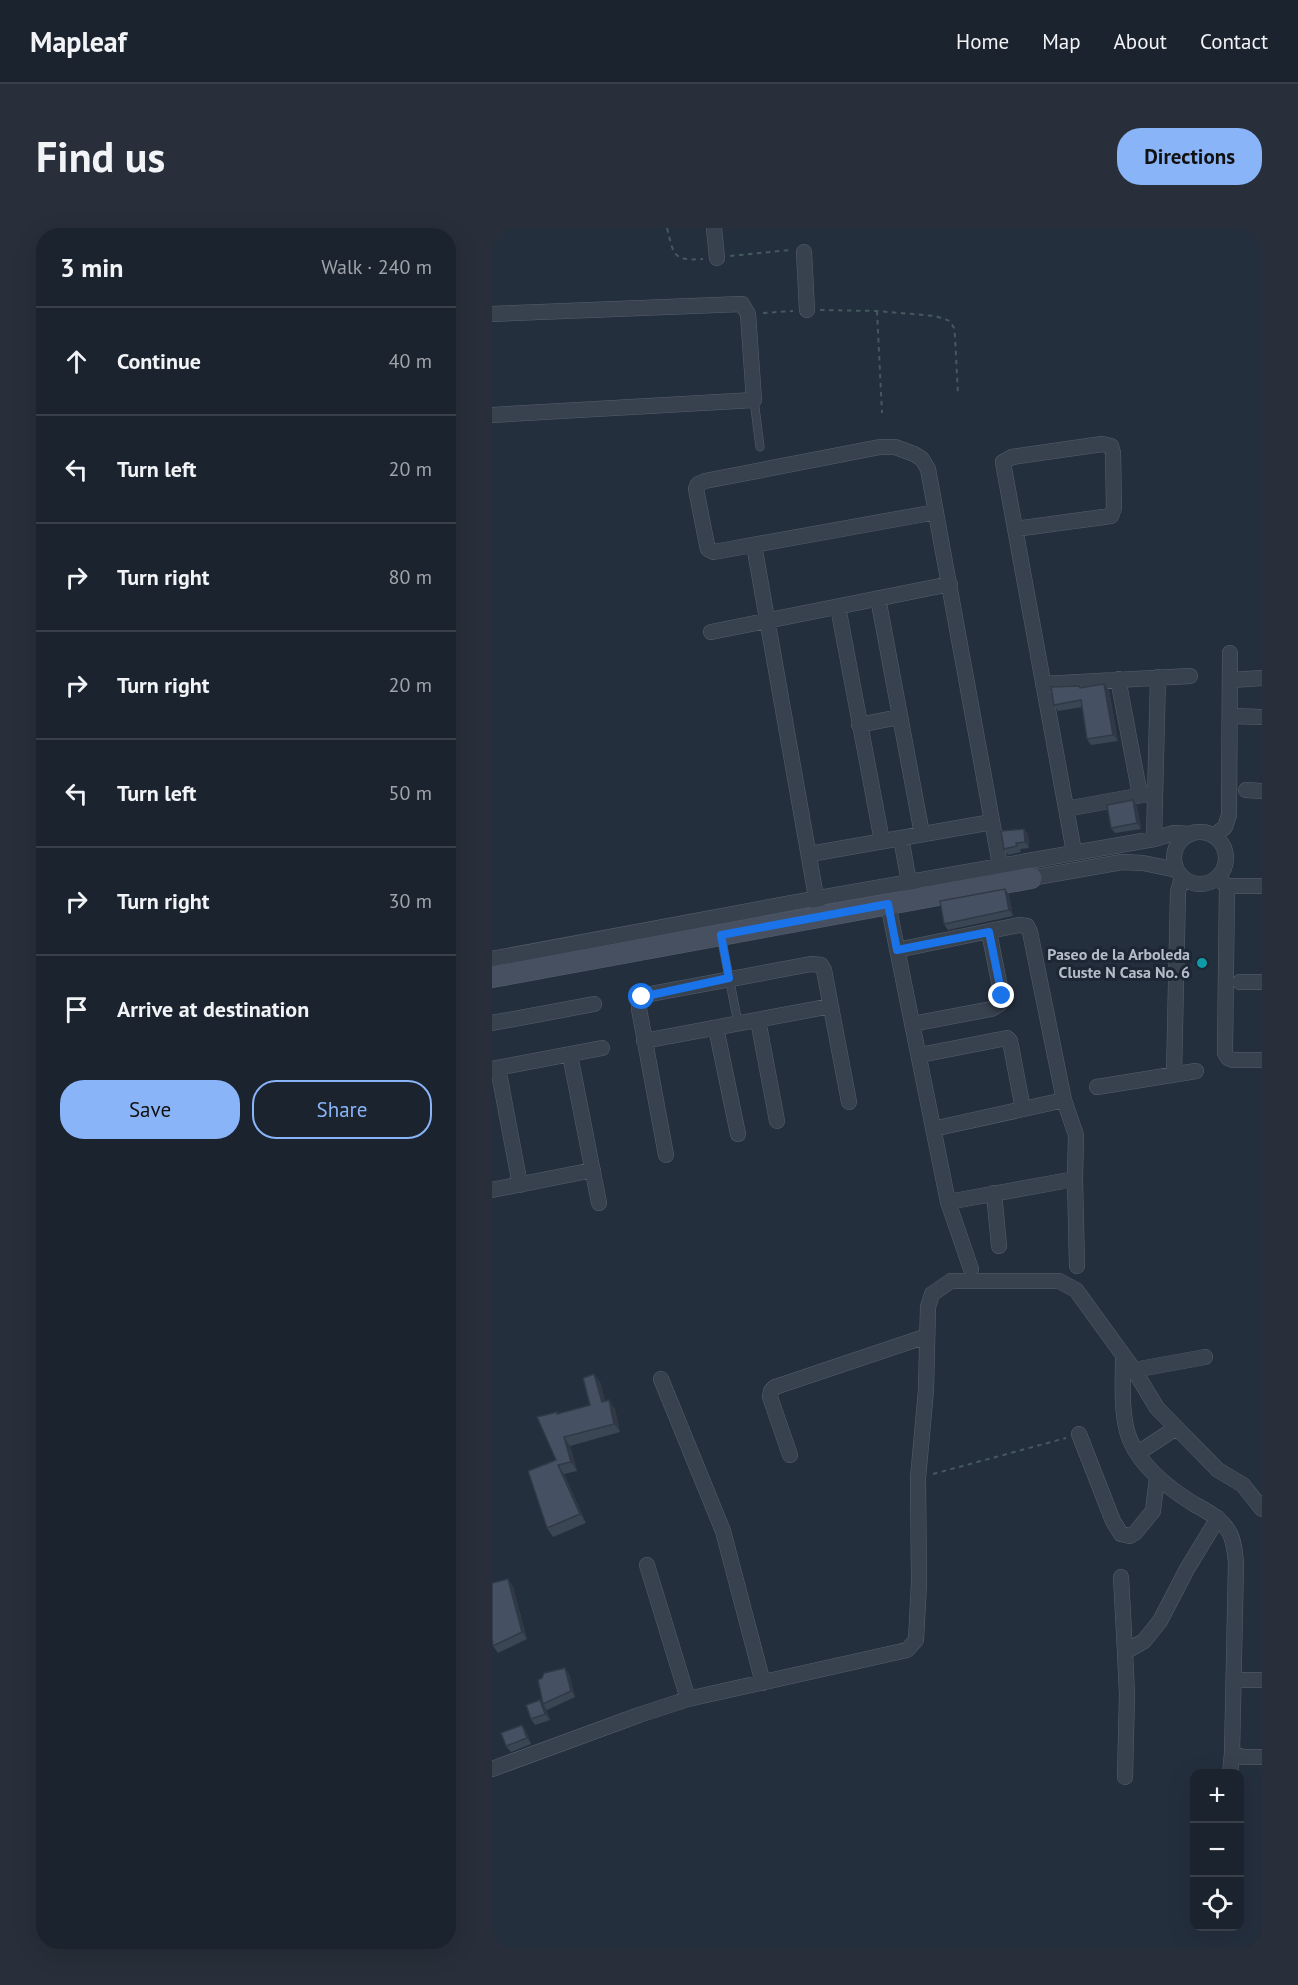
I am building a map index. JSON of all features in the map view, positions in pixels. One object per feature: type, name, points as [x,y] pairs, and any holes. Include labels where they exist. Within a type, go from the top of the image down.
[{"type":"street","points":[[714,228],[717,258]]},
{"type":"street","points":[[804,252],[807,310]]},
{"type":"street","points":[[492,314],[737,303],[744,306],[748,314],[754,400],[492,415]]},
{"type":"street","points":[[1015,529],[1112,516],[1114,508],[1111,446],[1102,444],[1012,457],[1005,460],[1004,468],[1015,529],[1043,684],[1074,852]]},
{"type":"street","points":[[936,512],[718,552],[708,549],[696,493],[698,484],[705,481],[888,446],[914,454],[925,463],[936,512],[950,584],[1000,865]]},
{"type":"street","points":[[754,545],[818,907]]},
{"type":"street","points":[[711,632],[950,584]]},
{"type":"street","points":[[878,598],[922,834]]},
{"type":"street","points":[[838,607],[882,841]]},
{"type":"street","points":[[1214,836],[1225,827],[1229,815],[1232,680],[1230,653]]},
{"type":"street","points":[[1043,684],[1190,676]]},
{"type":"street","points":[[1147,794],[1158,677]]},
{"type":"street","points":[[1232,680],[1262,678]]},
{"type":"street","points":[[1118,679],[1147,794],[1154,839]]},
{"type":"street","points":[[1231,716],[1262,717]]},
{"type":"street","points":[[859,725],[900,717]]},
{"type":"street","points":[[1246,790],[1262,791]]},
{"type":"street","points":[[1066,809],[1147,794]]},
{"type":"street","points":[[810,854],[992,822]]},
{"type":"street","points":[[492,977],[721,935],[818,907],[888,904],[913,891],[1000,865],[1029,869],[1074,852],[1154,839],[1174,833],[1198,832],[1214,836],[1224,848],[1226,856],[1222,872],[1225,1053],[1233,1060],[1262,1060]]},
{"type":"street","points":[[1191,834],[1178,845],[1174,862],[1179,873],[1188,881],[1203,884],[1222,882],[1262,886]]},
{"type":"street","points":[[901,838],[913,891]]},
{"type":"street","points":[[492,959],[818,907],[1029,869],[1143,862],[1179,873]]},
{"type":"street","points":[[1174,1074],[1179,873]]},
{"type":"street","points":[[888,904],[948,1202],[971,1269]]},
{"type":"street","points":[[897,950],[1019,925],[1027,926],[1064,1100],[1076,1135],[1077,1266]]},
{"type":"street","points":[[912,1024],[991,1009],[1000,1004],[1002,996],[989,932]]},
{"type":"street","points":[[666,1155],[639,1009],[642,997],[729,978],[819,964],[824,970],[849,1102]]},
{"type":"street","points":[[1240,982],[1262,981]]},
{"type":"street","points":[[492,1023],[594,1004]]},
{"type":"street","points":[[644,1041],[831,1006]]},
{"type":"street","points":[[758,1020],[777,1121]]},
{"type":"street","points":[[716,1028],[738,1134]]},
{"type":"street","points":[[920,1055],[1007,1038],[1010,1041],[1023,1109]]},
{"type":"street","points":[[520,1185],[495,1068],[602,1048]]},
{"type":"street","points":[[570,1055],[599,1203]]},
{"type":"street","points":[[1097,1087],[1196,1071]]},
{"type":"street","points":[[933,1129],[1064,1100]]},
{"type":"street","points":[[492,1190],[592,1170]]},
{"type":"street","points":[[948,1202],[1075,1179]]},
{"type":"street","points":[[994,1193],[999,1246]]},
{"type":"street","points":[[492,1769],[688,1699],[907,1650],[912,1645],[916,1640],[919,1583],[918,1478],[926,1390],[928,1307],[932,1294],[951,1281],[1059,1281],[1076,1290],[1134,1371],[1157,1408],[1218,1470],[1243,1485],[1262,1509]]},
{"type":"street","points":[[790,1455],[770,1397],[775,1387],[927,1336]]},
{"type":"street","points":[[1134,1371],[1205,1357]]},
{"type":"street","points":[[1124,1358],[1123,1395],[1127,1432],[1138,1453],[1157,1478],[1218,1518],[1229,1532],[1236,1563],[1230,1769]]},
{"type":"street","points":[[661,1379],[723,1531],[763,1683]]},
{"type":"street","points":[[1138,1453],[1176,1428]]},
{"type":"street","points":[[1080,1434],[1113,1521],[1121,1534],[1130,1536],[1135,1533],[1153,1511],[1157,1478]]},
{"type":"street","points":[[1125,1652],[1144,1641],[1160,1621],[1187,1569],[1218,1518]]},
{"type":"street","points":[[647,1565],[688,1699]]},
{"type":"street","points":[[1121,1577],[1125,1652],[1125,1777]]},
{"type":"street","points":[[1234,1680],[1262,1680]]},
{"type":"street","points":[[1232,1753],[1244,1757],[1262,1757]]},
{"type":"lane","points":[[754,400],[760,447]]},
{"type":"lane","points":[[721,935],[738,1023]]},
{"type":"path","points":[[748,314],[807,310],[877,311],[944,317],[954,328],[958,395]]},
{"type":"path","points":[[877,311],[882,413]]},
{"type":"path","points":[[918,1478],[1080,1434]]},
{"type":"building","points":[[1104,684],[1113,735],[1087,739],[1081,700],[1054,705],[1051,687],[1079,686],[1080,688]]},
{"type":"building","points":[[1133,800],[1137,823],[1111,828],[1107,805]]},
{"type":"building","points":[[1024,829],[1025,842],[1016,843],[1017,846],[1004,849],[1001,831]]},
{"type":"building","points":[[1005,889],[1009,910],[944,924],[940,901]]},
{"type":"building","points":[[594,1374],[602,1402],[609,1400],[614,1424],[564,1437],[571,1462],[558,1465],[580,1514],[547,1528],[528,1471],[556,1460],[537,1417],[590,1405],[583,1378]]},
{"type":"building","points":[[508,1579],[522,1632],[493,1646],[492,1583]]},
{"type":"building","points":[[565,1668],[571,1691],[543,1704],[538,1680],[544,1673]]},
{"type":"building","points":[[540,1700],[545,1714],[531,1719],[526,1705]]},
{"type":"building","points":[[522,1725],[527,1738],[506,1746],[501,1733]]},
{"type":"place","name":"Paseo de la Arboleda Cluste N Casa No. 6","points":[[1202,963]]},
{"type":"route","points":[[642,997],[729,978],[721,935],[888,904],[897,950],[989,932],[1002,996]]}]
